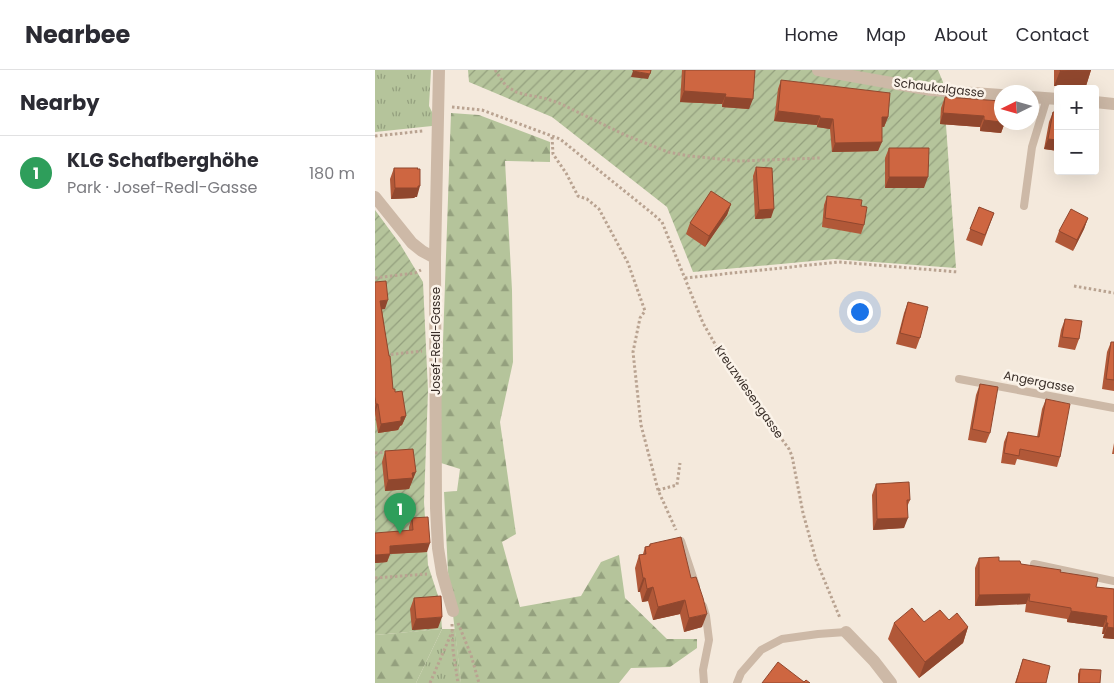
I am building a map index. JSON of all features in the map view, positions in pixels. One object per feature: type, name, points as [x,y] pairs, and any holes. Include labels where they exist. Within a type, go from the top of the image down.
[{"type":"street","name":"Josef-Redl-Gasse","points":[[439,70],[435,258],[436,508],[438,548],[442,573],[453,611]]},
{"type":"street","name":"Schaukalgasse","points":[[818,70],[931,90],[994,94]]},
{"type":"street","points":[[1039,98],[1052,99]]},
{"type":"street","points":[[1099,102],[1114,104]]},
{"type":"street","points":[[375,197],[412,243],[435,258]]},
{"type":"street","points":[[846,632],[874,661],[891,683]]},
{"type":"lane","points":[[1024,206],[1032,147],[1052,99]]},
{"type":"lane","name":"Angergasse","points":[[959,379],[1114,408]]},
{"type":"lane","points":[[681,541],[706,616],[709,640],[703,670],[704,683]]},
{"type":"lane","points":[[1034,564],[1114,581]]},
{"type":"lane","points":[[737,683],[741,673],[761,650],[782,639],[846,632]]},
{"type":"path","points":[[495,70],[506,86],[516,92],[559,103],[625,135],[669,152],[739,161],[819,158]]},
{"type":"path","name":"Kreuzwiesengasse","points":[[439,105],[482,110],[560,139],[662,222],[703,323],[727,365],[789,449],[803,513],[816,560],[846,632]]},
{"type":"path","points":[[375,136],[438,129]]},
{"type":"path","points":[[552,136],[553,154],[566,172],[578,196],[587,199],[599,209],[628,263],[645,311],[640,318],[633,352],[641,425],[658,490],[681,541]]},
{"type":"path","points":[[375,278],[415,273],[435,258]]},
{"type":"path","points":[[685,278],[839,262],[958,272]]},
{"type":"path","points":[[1074,286],[1114,293]]},
{"type":"path","points":[[384,356],[436,349]]},
{"type":"path","points":[[375,453],[392,452]]},
{"type":"path","points":[[658,490],[677,486],[680,462]]},
{"type":"path","points":[[375,578],[442,573]]},
{"type":"path","points":[[453,611],[471,655],[479,683]]},
{"type":"path","points":[[430,683],[452,632],[458,683]]},
{"type":"green space","points":[[375,70],[431,70],[429,106],[433,114],[432,126],[375,132]]},
{"type":"green space","points":[[468,70],[938,70],[943,82],[956,268],[834,259],[693,272],[667,207],[552,117],[469,82]]},
{"type":"green space","points":[[451,113],[479,115],[550,142],[550,162],[505,161],[512,290],[513,362],[500,422],[516,534],[502,542],[520,607],[581,596],[601,562],[619,555],[625,598],[667,639],[697,639],[697,648],[670,667],[631,668],[619,683],[461,683],[448,572],[444,492],[457,491],[460,469],[441,463],[440,427]]},
{"type":"green space","points":[[375,210],[400,244],[423,282],[428,391],[424,502],[428,565],[440,602],[442,629],[375,635]]},
{"type":"green space","points":[[442,629],[455,629],[461,683],[416,683]]},
{"type":"green space","points":[[442,629],[416,683],[375,683],[375,635]]},
{"type":"building","points":[[633,70],[651,70],[650,74]]},
{"type":"building","points":[[685,70],[755,70],[753,99],[725,97],[726,94],[684,91]]},
{"type":"building","points":[[781,80],[890,93],[888,117],[882,117],[882,142],[835,143],[833,119],[778,111]]},
{"type":"building","points":[[945,97],[994,100],[994,121],[984,120],[984,116],[943,113]]},
{"type":"building","points":[[1053,112],[1054,112],[1054,140],[1048,139]]},
{"type":"building","points":[[889,148],[929,148],[928,177],[889,177]]},
{"type":"building","points":[[756,167],[772,168],[774,209],[759,210]]},
{"type":"building","points":[[394,168],[420,169],[420,186],[418,188],[395,188]]},
{"type":"building","points":[[711,191],[731,204],[709,236],[690,223]]},
{"type":"building","points":[[827,196],[862,200],[861,206],[867,207],[864,225],[825,218]]},
{"type":"building","points":[[979,207],[994,213],[985,235],[970,229]]},
{"type":"building","points":[[1071,209],[1088,218],[1077,240],[1059,231]]},
{"type":"building","points":[[386,281],[388,300],[380,301],[390,356],[393,389],[395,389],[395,392],[402,391],[406,416],[401,417],[401,421],[381,424],[375,397],[375,282]]},
{"type":"building","points":[[908,302],[928,307],[920,338],[900,333]]},
{"type":"building","points":[[1065,319],[1082,321],[1079,339],[1062,337]]},
{"type":"building","points":[[1111,342],[1114,342],[1114,380],[1106,379]]},
{"type":"building","points":[[980,384],[998,387],[990,433],[972,429]]},
{"type":"building","points":[[1046,399],[1070,404],[1060,457],[1020,449],[1019,456],[1004,453],[1008,432],[1039,437]]},
{"type":"building","points":[[413,449],[416,472],[412,473],[413,478],[388,480],[385,451]]},
{"type":"building","points":[[909,482],[908,518],[877,519],[876,484]]},
{"type":"building","points":[[428,517],[430,543],[390,546],[390,554],[375,555],[375,533],[413,530],[412,518]]},
{"type":"building","points":[[681,537],[691,578],[696,577],[707,614],[689,618],[685,600],[658,607],[653,587],[647,589],[639,555],[646,554],[645,547],[650,546],[650,544]]},
{"type":"building","points":[[999,557],[999,561],[1020,561],[1021,564],[1098,578],[1096,587],[1114,589],[1114,628],[1107,627],[1107,616],[1071,611],[1071,608],[1029,601],[1030,594],[979,595],[979,558]]},
{"type":"building","points":[[441,596],[442,617],[416,619],[414,598]]},
{"type":"building","points":[[912,608],[924,622],[940,610],[949,620],[957,613],[968,627],[925,662],[894,623]]},
{"type":"building","points":[[1023,659],[1050,666],[1046,683],[1016,683]]},
{"type":"building","points":[[778,662],[804,682],[806,680],[810,683],[762,683]]},
{"type":"building","points":[[1080,669],[1101,670],[1100,683],[1079,683]]},
{"type":"place","name":"KLG Schafberghöhe","points":[[400,534]]}]
